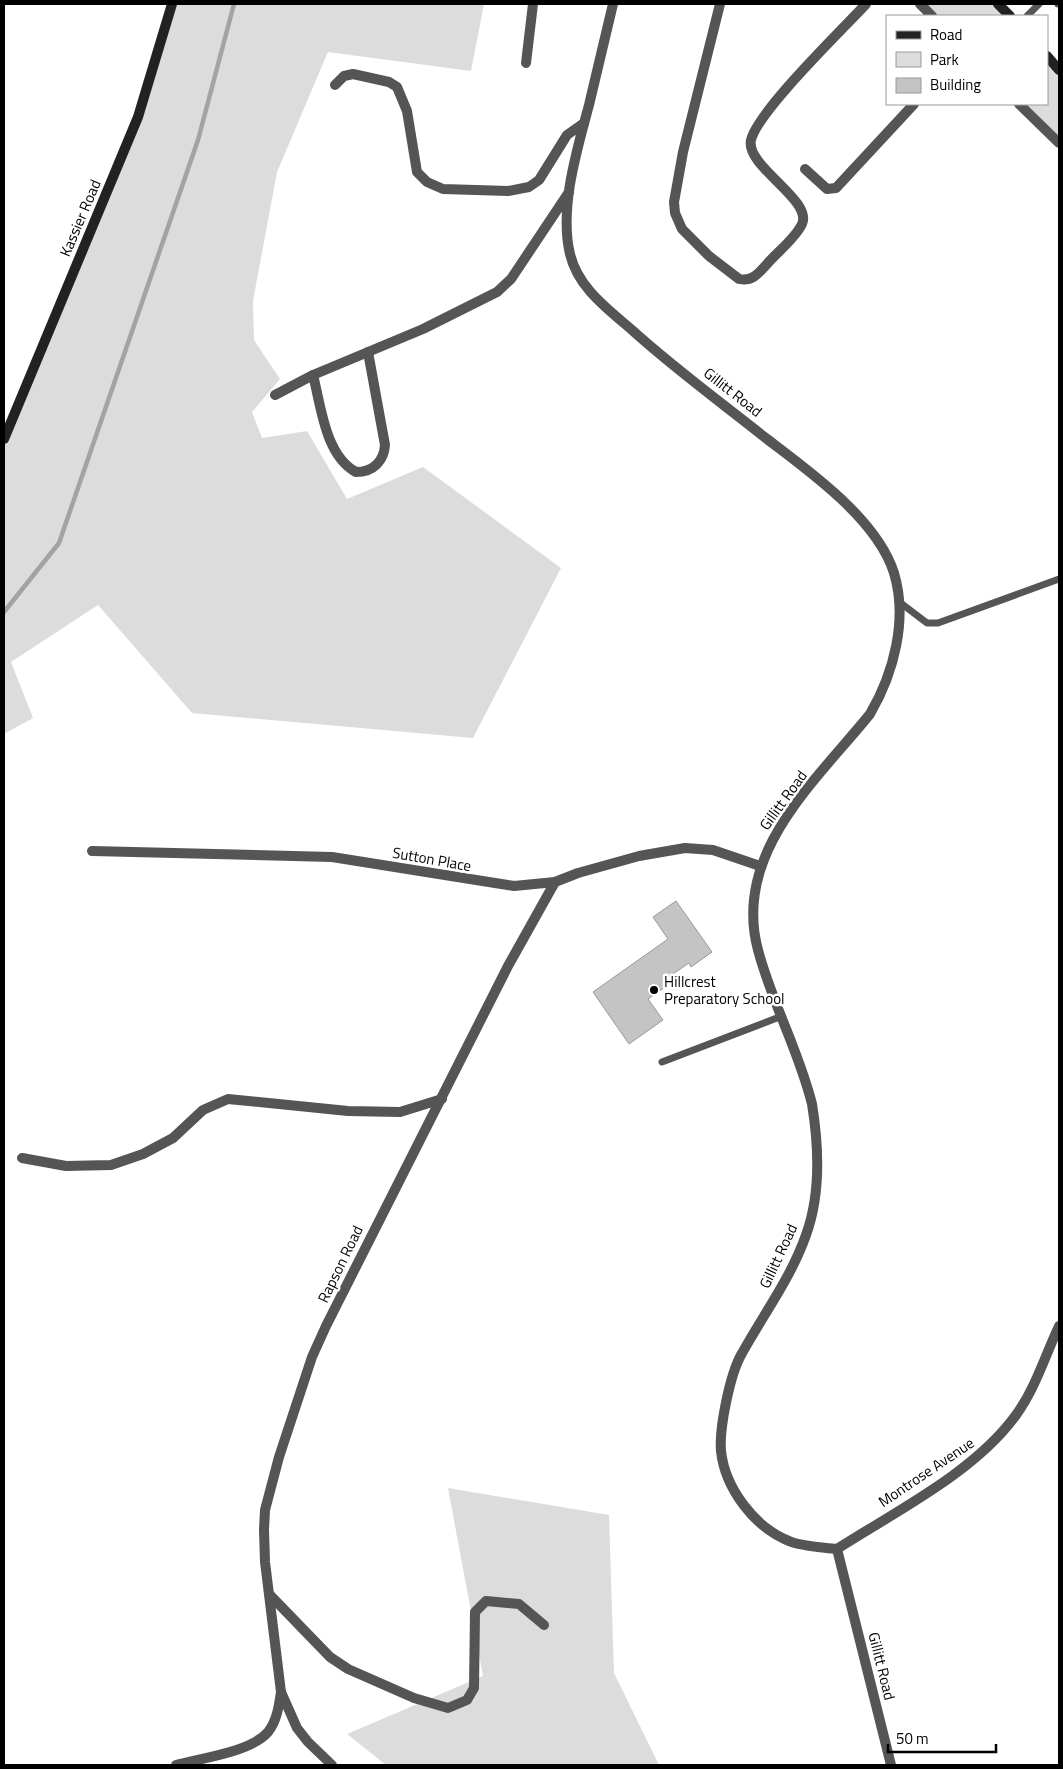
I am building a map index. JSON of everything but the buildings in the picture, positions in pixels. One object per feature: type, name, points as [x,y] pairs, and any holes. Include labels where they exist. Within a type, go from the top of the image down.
[{"type":"main road","name":"Kassier Road","points":[[4,439],[138,117],[172,4]]},
{"type":"main road","points":[[998,4],[1009,15]]},
{"type":"main road","points":[[1048,57],[1059,70]]},
{"type":"street","points":[[526,63],[533,4]]},
{"type":"street","name":"Gillitt Road","points":[[612,4],[577,150],[570,191],[567,239],[570,255],[578,274],[593,295],[641,339],[793,459],[855,514],[877,540],[893,571],[898,601],[899,628],[895,656],[880,698],[870,714],[785,818],[760,866],[754,904],[758,950],[812,1104],[816,1127],[816,1192],[808,1229],[794,1264],[741,1356],[728,1389],[721,1450],[735,1490],[744,1506],[771,1531],[789,1541],[837,1549],[891,1765]]},
{"type":"street","points":[[720,4],[683,152],[674,202],[677,221],[686,234],[709,256],[739,279],[744,280],[755,277],[762,270],[799,228],[803,219],[803,214],[795,202],[751,150],[751,139],[768,111],[866,4]]},
{"type":"street","points":[[920,4],[931,15]]},
{"type":"street","points":[[334,85],[344,76],[353,74],[389,82],[396,87],[407,111],[417,172],[427,182],[447,189],[508,191],[529,187],[539,180],[567,135],[584,123]]},
{"type":"street","points":[[805,169],[827,189],[836,188],[913,105]]},
{"type":"street","points":[[1020,105],[1059,143]]},
{"type":"street","points":[[274,395],[313,375],[466,310],[497,292],[511,279],[570,191]]},
{"type":"street","points":[[313,375],[330,438],[339,456],[344,464],[356,472],[366,471],[380,461],[384,454],[385,444],[368,352]]},
{"type":"street","name":"Sutton Place","points":[[92,851],[332,857],[514,886],[555,882],[578,873],[639,856],[685,848],[713,850],[760,866]]},
{"type":"street","name":"Rapson Road","points":[[332,1765],[308,1742],[297,1728],[281,1692],[269,1594],[264,1530],[265,1510],[279,1458],[312,1357],[388,1200],[442,1099],[508,966],[555,882]]},
{"type":"street","points":[[22,1158],[66,1166],[111,1165],[143,1154],[173,1138],[203,1110],[228,1099],[348,1111],[400,1112],[442,1099]]},
{"type":"street","name":"Montrose Avenue","points":[[837,1549],[950,1477],[997,1440],[1017,1414],[1036,1381],[1059,1326]]},
{"type":"street","points":[[269,1594],[330,1657],[348,1669],[414,1698],[448,1708],[467,1700],[474,1688],[475,1612],[486,1601],[519,1604],[544,1625]]},
{"type":"street","name":"Rapson Road","points":[[176,1765],[252,1745],[268,1732],[276,1717],[281,1692]]},
{"type":"lane","points":[[1029,15],[1039,4]]},
{"type":"lane","points":[[898,601],[927,623],[938,623],[1059,579]]},
{"type":"lane","points":[[662,1062],[782,1016]]},
{"type":"green space","points":[[172,4],[484,4],[471,71],[328,52],[277,172],[253,301],[254,340],[280,379],[252,412],[262,438],[307,431],[347,499],[423,467],[561,568],[473,738],[192,713],[98,605],[11,662],[33,718],[4,734],[4,439],[138,117]]},
{"type":"green space","points":[[920,4],[998,4],[1009,15],[931,15]]},
{"type":"green space","points":[[1048,57],[1059,70],[1059,143],[1020,105],[1048,105]]},
{"type":"green space","points":[[448,1488],[609,1515],[614,1673],[659,1765],[386,1765],[347,1734],[483,1676]]},
{"type":"waterway","points":[[4,612],[59,543],[198,140],[234,4]]},
{"type":"place","name":"Hillcrest Preparatory School","points":[[654,990]]}]
